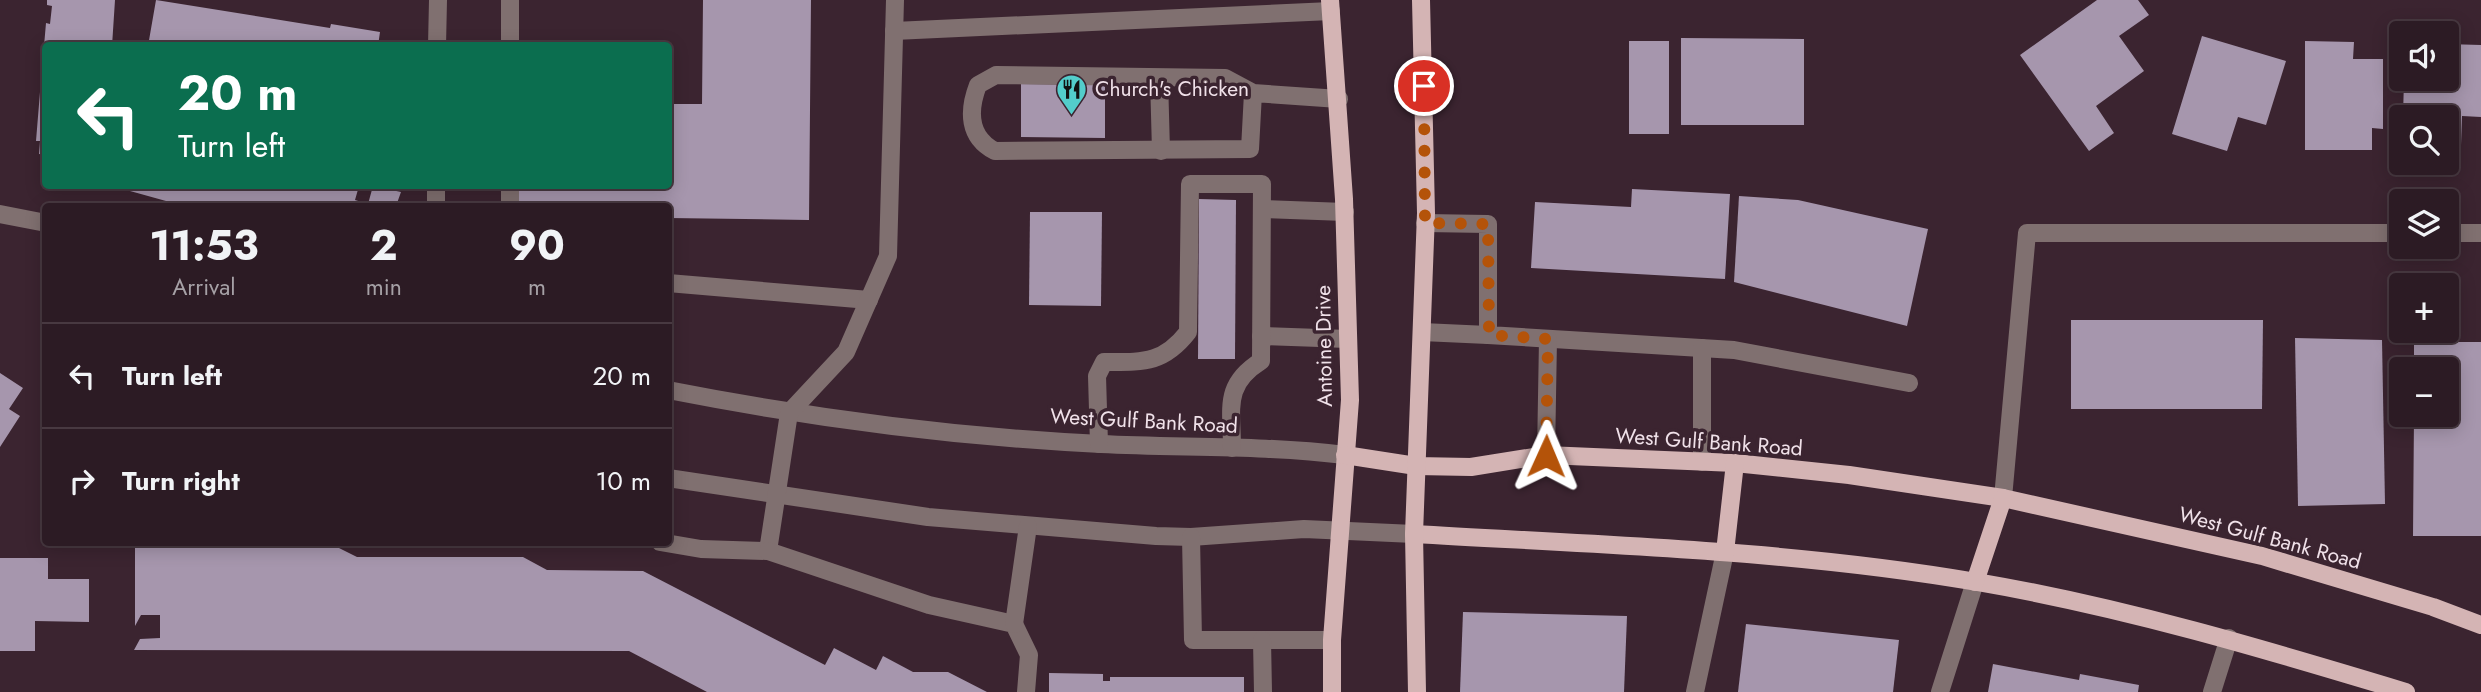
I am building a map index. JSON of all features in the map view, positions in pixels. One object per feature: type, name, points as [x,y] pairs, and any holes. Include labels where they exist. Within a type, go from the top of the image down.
[{"type":"main road","points":[[1417,692],[1414,534],[1425,223],[1421,0]]},
{"type":"main road","name":"Antoine Drive","points":[[1330,6],[1339,99],[1345,212],[1350,400],[1332,640],[1332,692]]},
{"type":"main road","name":"West Gulf Bank Road","points":[[1345,455],[1416,466],[1471,467],[1546,456],[1735,463],[1849,475],[2003,498],[2262,556],[2433,607],[2481,625]]},
{"type":"main road","points":[[1725,552],[1735,463]]},
{"type":"main road","points":[[1975,582],[2003,498]]},
{"type":"main road","points":[[1414,534],[1725,552],[1975,582],[2229,638],[2406,692]]},
{"type":"street","points":[[437,42],[438,0]]},
{"type":"street","points":[[510,0],[510,42]]},
{"type":"street","points":[[768,551],[789,413],[846,352],[888,256],[895,0]]},
{"type":"street","points":[[894,31],[1262,7],[1330,6]]},
{"type":"street","points":[[1253,93],[1250,149],[995,151],[983,145],[974,134],[971,103],[978,85],[996,75],[1225,78],[1253,93],[1339,99]]},
{"type":"street","points":[[1159,78],[1161,151]]},
{"type":"street","points":[[1099,444],[1097,376],[1104,362],[1147,362],[1174,351],[1188,332],[1190,184],[1262,184],[1261,361],[1247,370],[1233,389],[1232,448]]},
{"type":"street","points":[[1262,209],[1345,212]]},
{"type":"street","points":[[2,215],[42,222]]},
{"type":"street","points":[[2,215],[42,230]]},
{"type":"street","points":[[1425,223],[1488,224],[1489,335]]},
{"type":"street","points":[[2003,498],[2027,233],[2389,233]]},
{"type":"street","points":[[2459,233],[2481,233]]},
{"type":"street","points":[[672,283],[869,300]]},
{"type":"street","points":[[1422,332],[1734,350],[1909,383]]},
{"type":"street","points":[[1261,336],[1348,339]]},
{"type":"street","points":[[1546,456],[1548,339]]},
{"type":"street","points":[[1702,348],[1702,462]]},
{"type":"street","name":"West Gulf Bank Road","points":[[672,391],[789,413],[1099,444],[1345,455]]},
{"type":"street","points":[[672,479],[928,517],[1028,526],[1191,537],[1282,529],[1340,529],[1414,534]]},
{"type":"street","points":[[1026,692],[1029,655],[1014,624],[1028,526]]},
{"type":"street","points":[[1191,537],[1193,640],[1332,640]]},
{"type":"street","points":[[672,544],[701,549],[768,551],[929,605],[1014,624]]},
{"type":"street","points":[[1695,692],[1725,552]]},
{"type":"street","points":[[1940,692],[1975,582]]},
{"type":"street","points":[[2212,692],[2229,638]]},
{"type":"street","points":[[1262,640],[1263,692]]},
{"type":"building","points":[[47,0],[115,0],[112,42],[44,42],[46,23],[50,24],[52,6],[47,5]]},
{"type":"building","points":[[156,0],[330,28],[331,24],[380,32],[379,42],[149,42]]},
{"type":"building","points":[[703,0],[811,0],[809,220],[672,218],[672,203],[517,203],[517,189],[672,189],[672,104],[702,104]]},
{"type":"building","points":[[2097,0],[2138,0],[2149,15],[2119,36],[2144,71],[2096,106],[2114,133],[2089,151],[2020,55]]},
{"type":"building","points":[[2202,36],[2286,61],[2266,125],[2238,117],[2227,151],[2172,134]]},
{"type":"building","points":[[1681,38],[1804,39],[1804,125],[1681,125]]},
{"type":"building","points":[[1629,41],[1669,41],[1669,134],[1629,134]]},
{"type":"building","points":[[2305,41],[2354,42],[2353,59],[2383,59],[2383,129],[2372,128],[2372,150],[2305,150]]},
{"type":"building","points":[[2459,44],[2481,45],[2481,117],[2462,116],[2461,145],[2459,105],[2403,105],[2404,91],[2459,91]]},
{"type":"building","points":[[1021,84],[1105,85],[1105,138],[1021,137]]},
{"type":"building","points":[[42,92],[42,154],[39,154],[40,141],[36,141]]},
{"type":"building","points":[[123,189],[358,189],[355,200],[365,203],[173,203]]},
{"type":"building","points":[[372,189],[401,192],[397,203],[368,203]]},
{"type":"building","points":[[1632,189],[1730,194],[1725,279],[1531,268],[1535,202],[1631,207]]},
{"type":"building","points":[[1739,196],[1798,200],[1928,229],[1907,326],[1734,282]]},
{"type":"building","points":[[1199,199],[1236,200],[1235,359],[1198,359]]},
{"type":"building","points":[[1030,212],[1102,212],[1101,306],[1029,305]]},
{"type":"building","points":[[2071,320],[2263,320],[2262,409],[2071,409]]},
{"type":"building","points":[[2295,338],[2382,340],[2385,504],[2298,506]]},
{"type":"building","points":[[2481,342],[2481,536],[2413,536],[2414,427],[2459,427],[2459,357],[2414,357],[2414,343]]},
{"type":"building","points":[[0,373],[23,388],[9,409],[20,416],[0,447]]},
{"type":"building","points":[[135,546],[335,546],[357,557],[523,557],[547,570],[643,571],[825,665],[834,648],[876,670],[883,656],[913,672],[948,672],[987,692],[707,692],[629,651],[134,650],[140,639],[160,638],[160,615],[141,615],[135,626]]},
{"type":"building","points":[[0,558],[48,558],[48,579],[89,579],[89,622],[35,621],[35,651],[0,651]]},
{"type":"building","points":[[1463,612],[1627,616],[1624,692],[1460,692]]},
{"type":"building","points":[[1746,624],[1899,640],[1893,692],[1738,692]]},
{"type":"building","points":[[1993,664],[2079,680],[2080,674],[2139,685],[2138,692],[1988,692]]},
{"type":"building","points":[[1049,673],[1103,674],[1103,681],[1110,681],[1110,677],[1244,677],[1244,692],[1049,692]]},
{"type":"place","name":"Church's Chicken","points":[[1072,116]]},
{"type":"route","points":[[1424,86],[1425,223],[1488,224],[1489,335],[1548,339],[1546,456]]}]
